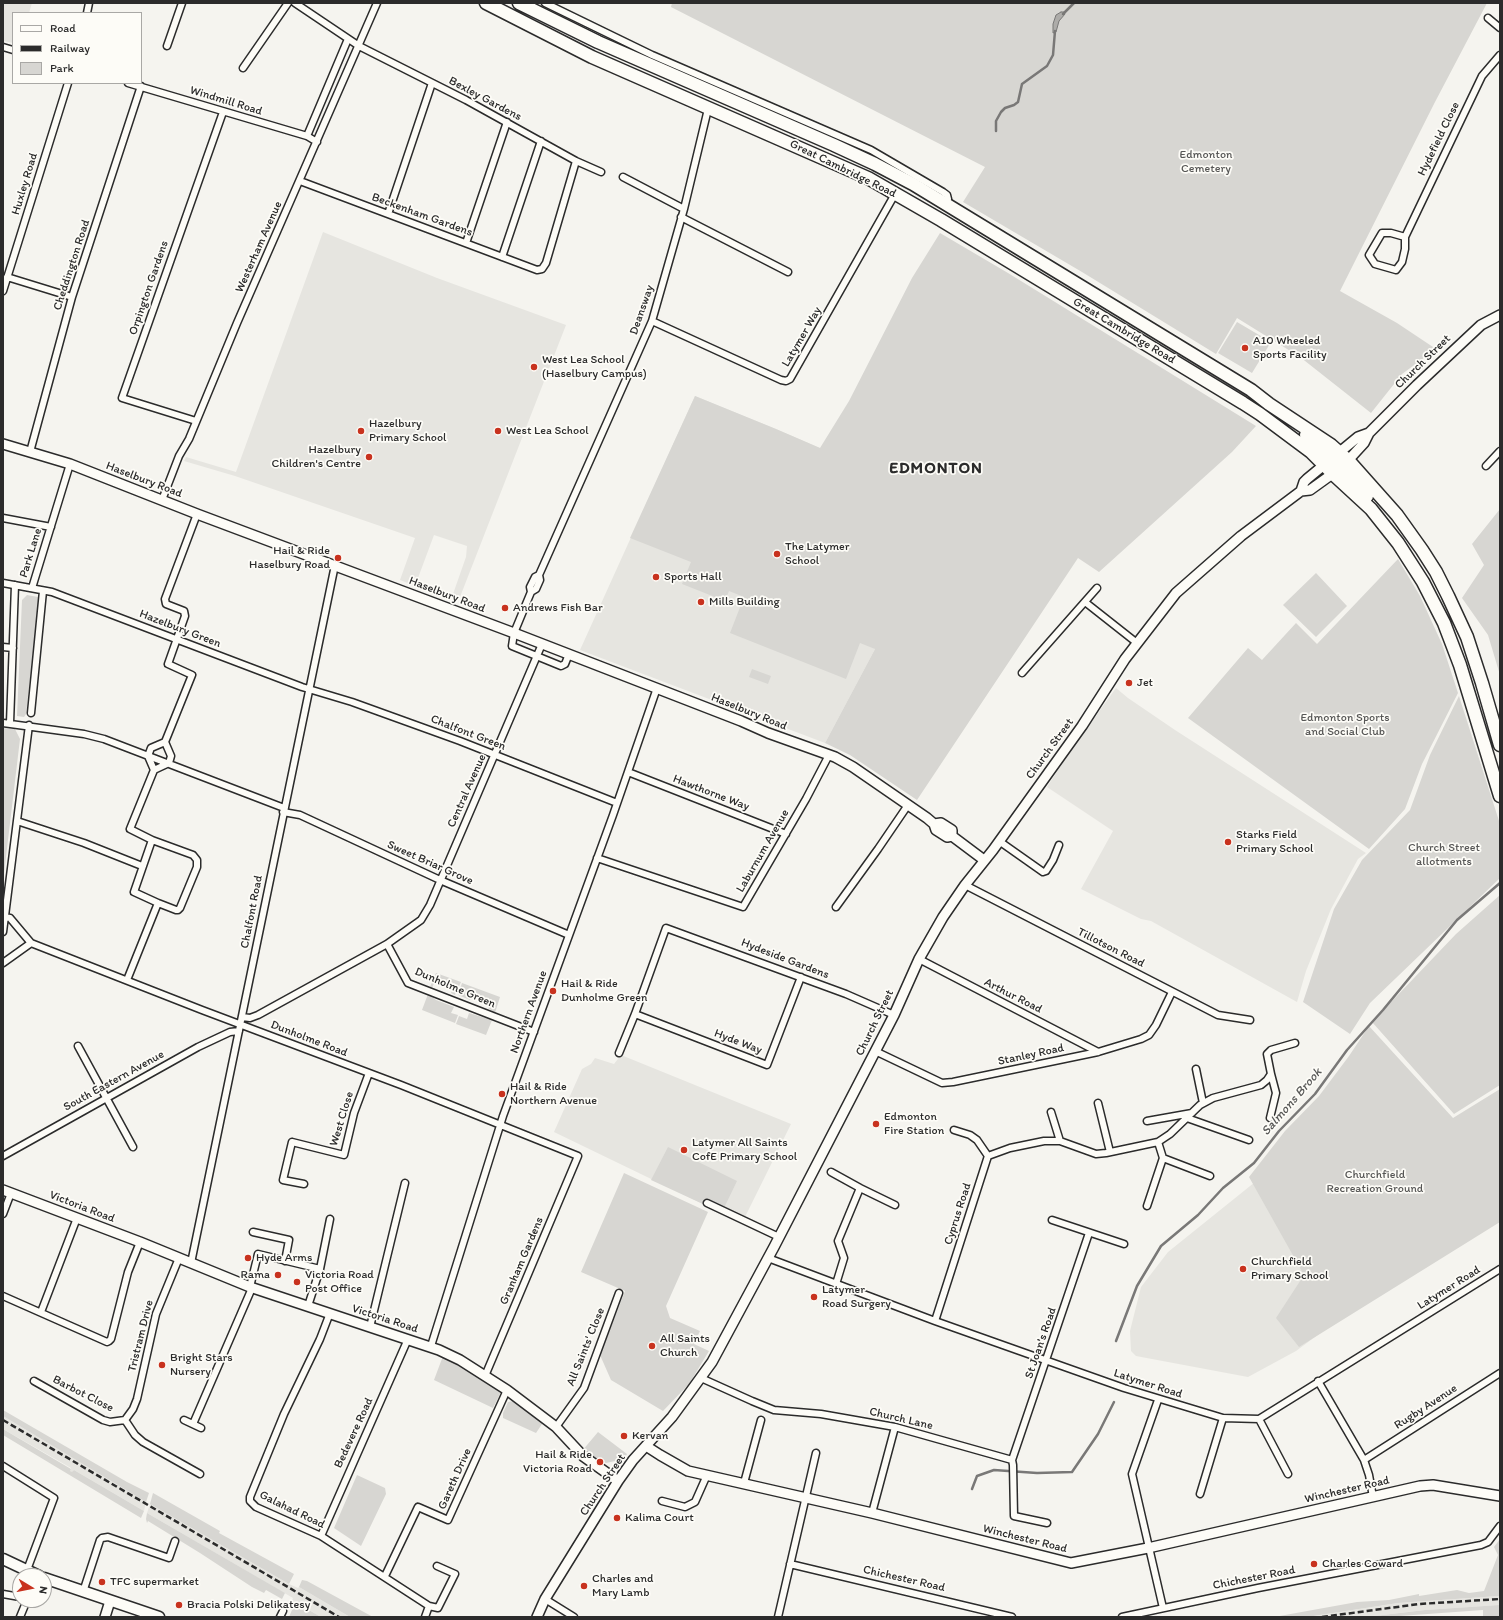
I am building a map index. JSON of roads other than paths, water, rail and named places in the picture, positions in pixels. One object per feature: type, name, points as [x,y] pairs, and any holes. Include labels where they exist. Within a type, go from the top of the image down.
[{"type":"highway","name":"Great Cambridge Road","points":[[486,3],[585,53],[708,109],[868,178],[947,223],[1260,414],[1311,452],[1332,459]]},
{"type":"highway","name":"Great Cambridge Road","points":[[519,3],[598,42],[644,57],[875,164],[943,202],[1251,390],[1302,426],[1307,436],[1332,459]]},
{"type":"highway","points":[[1177,363],[1185,349]]},
{"type":"highway","points":[[1332,459],[1397,515],[1422,550],[1448,596],[1464,630],[1475,659],[1500,745]]},
{"type":"highway","points":[[1332,459],[1342,467],[1412,563],[1435,603],[1462,670],[1500,796]]},
{"type":"main road","points":[[3,1559],[23,1568]]},
{"type":"main road","points":[[52,1581],[158,1617]]},
{"type":"street","points":[[167,46],[182,3]]},
{"type":"street","points":[[243,68],[288,3]]},
{"type":"street","name":"Bexley Gardens","points":[[295,3],[359,46],[507,122],[576,161],[601,172]]},
{"type":"street","name":"Westerham Avenue","points":[[162,500],[179,456],[189,439],[377,3]]},
{"type":"street","points":[[545,3],[644,57]]},
{"type":"street","points":[[1488,18],[1500,28]]},
{"type":"street","points":[[307,136],[348,39]]},
{"type":"street","name":"Hydefield Close","points":[[1405,237],[1391,233],[1382,233],[1369,255],[1374,264],[1396,270],[1402,262],[1405,249],[1405,237],[1482,76],[1500,55]]},
{"type":"street","points":[[388,214],[432,83]]},
{"type":"street","name":"Huxley Road","points":[[3,291],[68,84]]},
{"type":"street","name":"Windmill Road","points":[[132,84],[307,136],[317,142]]},
{"type":"street","name":"Cheddington Road","points":[[30,452],[72,297],[141,86]]},
{"type":"street","points":[[327,89],[338,94]]},
{"type":"street","name":"Deansway","points":[[514,633],[532,592],[530,587],[535,577],[539,575],[652,321],[684,209],[708,109]]},
{"type":"street","name":"Orpington Gardens","points":[[196,420],[122,398],[223,112]]},
{"type":"street","points":[[466,243],[507,122]]},
{"type":"street","points":[[502,257],[541,141]]},
{"type":"street","name":"Beckenham Gardens","points":[[300,181],[537,270],[542,269],[546,264],[576,161]]},
{"type":"street","points":[[623,177],[684,209]]},
{"type":"street","name":"Latymer Way","points":[[652,321],[781,380],[786,381],[790,379],[896,194]]},
{"type":"street","points":[[681,217],[788,272]]},
{"type":"street","points":[[7,277],[72,297]]},
{"type":"street","name":"Church Street","points":[[1302,491],[1304,482],[1307,479],[1358,437],[1368,433],[1481,325],[1500,315]]},
{"type":"street","name":"Church Street","points":[[537,1617],[545,1599],[618,1481],[672,1417],[712,1362],[768,1258],[894,1015],[919,959],[943,918],[965,885],[999,841],[1082,726],[1137,643],[1176,592],[1240,536],[1302,491],[1310,490],[1342,467],[1364,443],[1368,433]]},
{"type":"street","name":"Haselbury Road","points":[[3,444],[70,464],[197,514],[569,654],[768,733],[830,755],[853,767],[908,804],[934,824],[936,830],[947,837],[952,836],[984,860]]},
{"type":"street","points":[[1486,466],[1500,451]]},
{"type":"street","name":"Park Lane","points":[[31,713],[43,590],[32,588],[70,464]]},
{"type":"street","points":[[154,770],[148,756],[151,748],[165,742],[192,675],[168,664],[185,616],[184,611],[166,604],[164,599],[197,514]]},
{"type":"street","points":[[3,518],[51,527]]},
{"type":"street","name":"Chalfont Road","points":[[191,1263],[335,565]]},
{"type":"street","points":[[3,583],[32,588]]},
{"type":"street","name":"Park Lane","points":[[6,723],[13,648],[15,586]]},
{"type":"street","points":[[1022,673],[1097,588]]},
{"type":"street","name":"Hazelbury Green","points":[[43,590],[52,592],[309,689]]},
{"type":"street","points":[[1085,602],[1137,643]]},
{"type":"street","points":[[514,633],[512,646],[563,666],[569,654]]},
{"type":"street","name":"Central Avenue","points":[[440,880],[542,644]]},
{"type":"street","points":[[3,647],[13,648]]},
{"type":"street","name":"Northern Avenue","points":[[431,1346],[500,1124],[617,803],[657,688]]},
{"type":"street","name":"Chalfont Green","points":[[309,689],[379,711],[495,754],[617,803]]},
{"type":"street","name":"Sweet Briar Grove","points":[[6,723],[29,725],[84,734],[104,739],[149,755],[284,810],[300,815],[440,880],[569,935]]},
{"type":"street","points":[[3,932],[29,725]]},
{"type":"street","points":[[152,840],[134,892],[176,910],[180,908],[198,864],[193,855],[152,840],[131,831],[130,829],[154,770],[170,763],[171,756],[165,742]]},
{"type":"street","name":"Laburnum Avenue","points":[[597,858],[743,907],[830,755]]},
{"type":"street","name":"Hawthorne Way","points":[[628,772],[786,834]]},
{"type":"street","points":[[836,907],[908,804]]},
{"type":"street","points":[[17,820],[84,843],[142,866]]},
{"type":"street","points":[[999,841],[1043,872],[1046,871],[1053,860],[1059,845]]},
{"type":"street","points":[[242,1016],[250,1018],[258,1015],[337,970],[387,944],[422,920],[440,880]]},
{"type":"street","name":"Tillotson Road","points":[[965,885],[1218,1015],[1250,1020]]},
{"type":"street","points":[[127,980],[158,903]]},
{"type":"street","name":"Dunholme Road","points":[[5,917],[10,918],[32,943],[500,1124],[578,1156]]},
{"type":"street","name":"Hydeside Gardens","points":[[635,1014],[666,928],[846,994],[894,1015]]},
{"type":"street","points":[[3,963],[32,943]]},
{"type":"street","name":"Dunholme Green","points":[[387,944],[408,983],[534,1032]]},
{"type":"street","name":"Arthur Road","points":[[919,959],[1098,1052]]},
{"type":"street","name":"Hyde Way","points":[[635,1014],[767,1065],[801,977]]},
{"type":"street","name":"Stanley Road","points":[[875,1051],[942,1084],[953,1082],[1098,1052],[1141,1039],[1149,1035],[1156,1025],[1172,992]]},
{"type":"street","points":[[619,1053],[635,1014]]},
{"type":"street","name":"South Eastern Avenue","points":[[3,1156],[198,1047],[230,1032],[239,1031]]},
{"type":"street","points":[[1270,1118],[1276,1093],[1267,1054],[1270,1050],[1295,1043]]},
{"type":"street","points":[[78,1046],[133,1147]]},
{"type":"street","points":[[1196,1069],[1204,1103]]},
{"type":"street","name":"West Close","points":[[304,1184],[283,1180],[292,1142],[344,1155],[354,1113],[369,1073]]},
{"type":"street","points":[[954,1130],[970,1135],[977,1140],[988,1156],[1010,1148],[1044,1141],[1060,1141],[1096,1154],[1110,1152],[1158,1142],[1170,1134],[1204,1103],[1213,1098],[1261,1085],[1271,1074]]},
{"type":"street","points":[[1098,1103],[1110,1152]]},
{"type":"street","points":[[1051,1112],[1060,1141]]},
{"type":"street","points":[[1147,1121],[1192,1113]]},
{"type":"street","points":[[1187,1118],[1249,1140]]},
{"type":"street","points":[[1147,1206],[1163,1158],[1158,1142]]},
{"type":"street","name":"Granham Gardens","points":[[485,1376],[578,1156]]},
{"type":"street","name":"Cyprus Road","points":[[935,1321],[988,1156]]},
{"type":"street","points":[[1163,1158],[1210,1176]]},
{"type":"street","points":[[831,1172],[895,1205]]},
{"type":"street","points":[[370,1327],[405,1183]]},
{"type":"street","points":[[836,1284],[844,1258],[838,1241],[860,1188]]},
{"type":"street","points":[[3,1214],[7,1191]]},
{"type":"street","name":"Victoria Road","points":[[7,1191],[140,1242],[251,1287],[431,1346],[460,1360],[508,1390],[556,1427],[583,1456],[618,1481]]},
{"type":"street","points":[[707,1203],[779,1237]]},
{"type":"street","points":[[42,1312],[77,1218]]},
{"type":"street","points":[[308,1306],[320,1269],[330,1219]]},
{"type":"street","points":[[1052,1220],[1124,1244]]},
{"type":"street","points":[[254,1232],[289,1240],[285,1261]]},
{"type":"street","name":"St Joan's Road","points":[[1012,1463],[1090,1233]]},
{"type":"street","points":[[3,1296],[109,1342],[128,1272],[140,1242]]},
{"type":"street","points":[[193,1424],[251,1287],[258,1254],[320,1269]]},
{"type":"street","name":"Tristram Drive","points":[[125,1420],[137,1399],[156,1314],[178,1258]]},
{"type":"street","name":"Latymer Road","points":[[768,1258],[935,1321],[1158,1400],[1223,1418],[1259,1419],[1500,1269]]},
{"type":"street","name":"All Saints' Close","points":[[556,1427],[584,1388],[619,1293]]},
{"type":"street","name":"Galahad Road","points":[[330,1313],[320,1339],[284,1414],[250,1497],[250,1501],[256,1507],[321,1536],[385,1576],[429,1606],[438,1608],[455,1574],[437,1566]]},
{"type":"street","name":"Bedevere Road","points":[[321,1536],[408,1339]]},
{"type":"street","name":"Rugby Avenue","points":[[1364,1460],[1500,1373]]},
{"type":"street","name":"Church Lane","points":[[701,1378],[774,1410],[821,1414],[896,1427],[1012,1463]]},
{"type":"street","name":"Barbot Close","points":[[34,1381],[103,1420],[110,1422],[125,1420],[135,1435],[143,1442],[200,1474]]},
{"type":"street","points":[[1318,1381],[1364,1460],[1369,1475],[1373,1497]]},
{"type":"street","name":"Gareth Drive","points":[[385,1576],[418,1507],[448,1520],[508,1390]]},
{"type":"street","points":[[1158,1400],[1132,1474],[1163,1608]]},
{"type":"street","points":[[1200,1494],[1223,1418]]},
{"type":"street","points":[[1259,1419],[1288,1474]]},
{"type":"street","points":[[184,1420],[201,1428]]},
{"type":"street","points":[[744,1483],[761,1420]]},
{"type":"street","points":[[872,1513],[896,1427]]},
{"type":"street","name":"Winchester Road","points":[[646,1446],[688,1471],[872,1513],[1072,1563],[1148,1548],[1409,1488],[1433,1485],[1500,1496]]},
{"type":"street","points":[[778,1617],[816,1453]]},
{"type":"street","points":[[1012,1463],[1014,1516],[1047,1523]]},
{"type":"street","points":[[3,1466],[54,1498],[28,1568]]},
{"type":"street","points":[[662,1501],[685,1507],[695,1502],[707,1475]]},
{"type":"street","name":"Chichester Road","points":[[1122,1617],[1481,1545],[1488,1542],[1500,1526]]},
{"type":"street","points":[[83,1592],[100,1540],[102,1538],[108,1537],[169,1558],[175,1541]]},
{"type":"street","name":"Chichester Road","points":[[790,1564],[1012,1617]]},
{"type":"street","points":[[545,1599],[574,1617]]},
{"type":"street","points":[[105,1617],[110,1601]]},
{"type":"street","points":[[425,1617],[429,1606]]},
{"type":"waterway","points":[[1063,14],[1074,3]]},
{"type":"waterway","points":[[996,131],[996,121],[1001,112],[1005,108],[1018,102],[1022,84],[1047,66],[1053,55],[1055,31]]},
{"type":"waterway","name":"Salmons Brook","points":[[1116,1341],[1137,1286],[1161,1246],[1198,1215],[1223,1188],[1254,1163],[1279,1131],[1315,1094],[1347,1050],[1383,1010],[1457,920],[1500,883]]},
{"type":"waterway","name":"Salmons Brook","points":[[972,1489],[977,1476],[994,1470],[1037,1473],[1072,1472],[1098,1434],[1114,1402]]},
{"type":"railway","points":[[3,1420],[339,1617]]},
{"type":"railway","points":[[1322,1617],[1419,1604],[1500,1599]]},
{"type":"place","name":"A10 Wheeled Sports Facility","points":[[1245,348]]},
{"type":"place","name":"West Lea School (Haselbury Campus)","points":[[534,367]]},
{"type":"place","name":"Hazelbury Primary School","points":[[361,431]]},
{"type":"place","name":"West Lea School","points":[[498,431]]},
{"type":"place","name":"Hazelbury Children's Centre","points":[[369,457]]},
{"type":"place","name":"The Latymer School","points":[[777,554]]},
{"type":"place","name":"Hail & Ride Haselbury Road","points":[[338,558]]},
{"type":"place","name":"Sports Hall","points":[[656,577]]},
{"type":"place","name":"Mills Building","points":[[701,602]]},
{"type":"place","name":"Andrews Fish Bar","points":[[505,608]]},
{"type":"place","name":"Jet","points":[[1129,683]]},
{"type":"place","name":"Starks Field Primary School","points":[[1228,842]]},
{"type":"place","name":"Hail & Ride Dunholme Green","points":[[553,991]]},
{"type":"place","name":"Hail & Ride Northern Avenue","points":[[502,1094]]},
{"type":"place","name":"Edmonton Fire Station","points":[[876,1124]]},
{"type":"place","name":"Latymer All Saints CofE Primary School","points":[[684,1150]]},
{"type":"place","name":"Hyde Arms","points":[[248,1258]]},
{"type":"place","name":"Churchfield Primary School","points":[[1243,1269]]},
{"type":"place","name":"Rama","points":[[278,1275]]},
{"type":"place","name":"Victoria Road Post Office","points":[[297,1282]]},
{"type":"place","name":"Latymer Road Surgery","points":[[814,1297]]},
{"type":"place","name":"All Saints Church","points":[[652,1346]]},
{"type":"place","name":"Bright Stars Nursery","points":[[162,1365]]},
{"type":"place","name":"Kervan","points":[[624,1436]]},
{"type":"place","name":"Hail & Ride Victoria Road","points":[[600,1462]]},
{"type":"place","name":"Kalima Court","points":[[617,1518]]},
{"type":"place","name":"Charles Coward","points":[[1314,1564]]},
{"type":"place","name":"TFC supermarket","points":[[102,1582]]},
{"type":"place","name":"Charles and Mary Lamb","points":[[584,1586]]},
{"type":"place","name":"Bracia Polski Delikatesy","points":[[179,1605]]},
{"type":"district","name":"EDMONTON","points":[[936,469]]},
{"type":"park label","name":"Edmonton Cemetery","points":[[1206,162]]},
{"type":"park label","name":"Edmonton Sports and Social Club","points":[[1345,725]]},
{"type":"park label","name":"Church Street allotments","points":[[1444,855]]},
{"type":"park label","name":"Churchfield Recreation Ground","points":[[1375,1182]]}]
